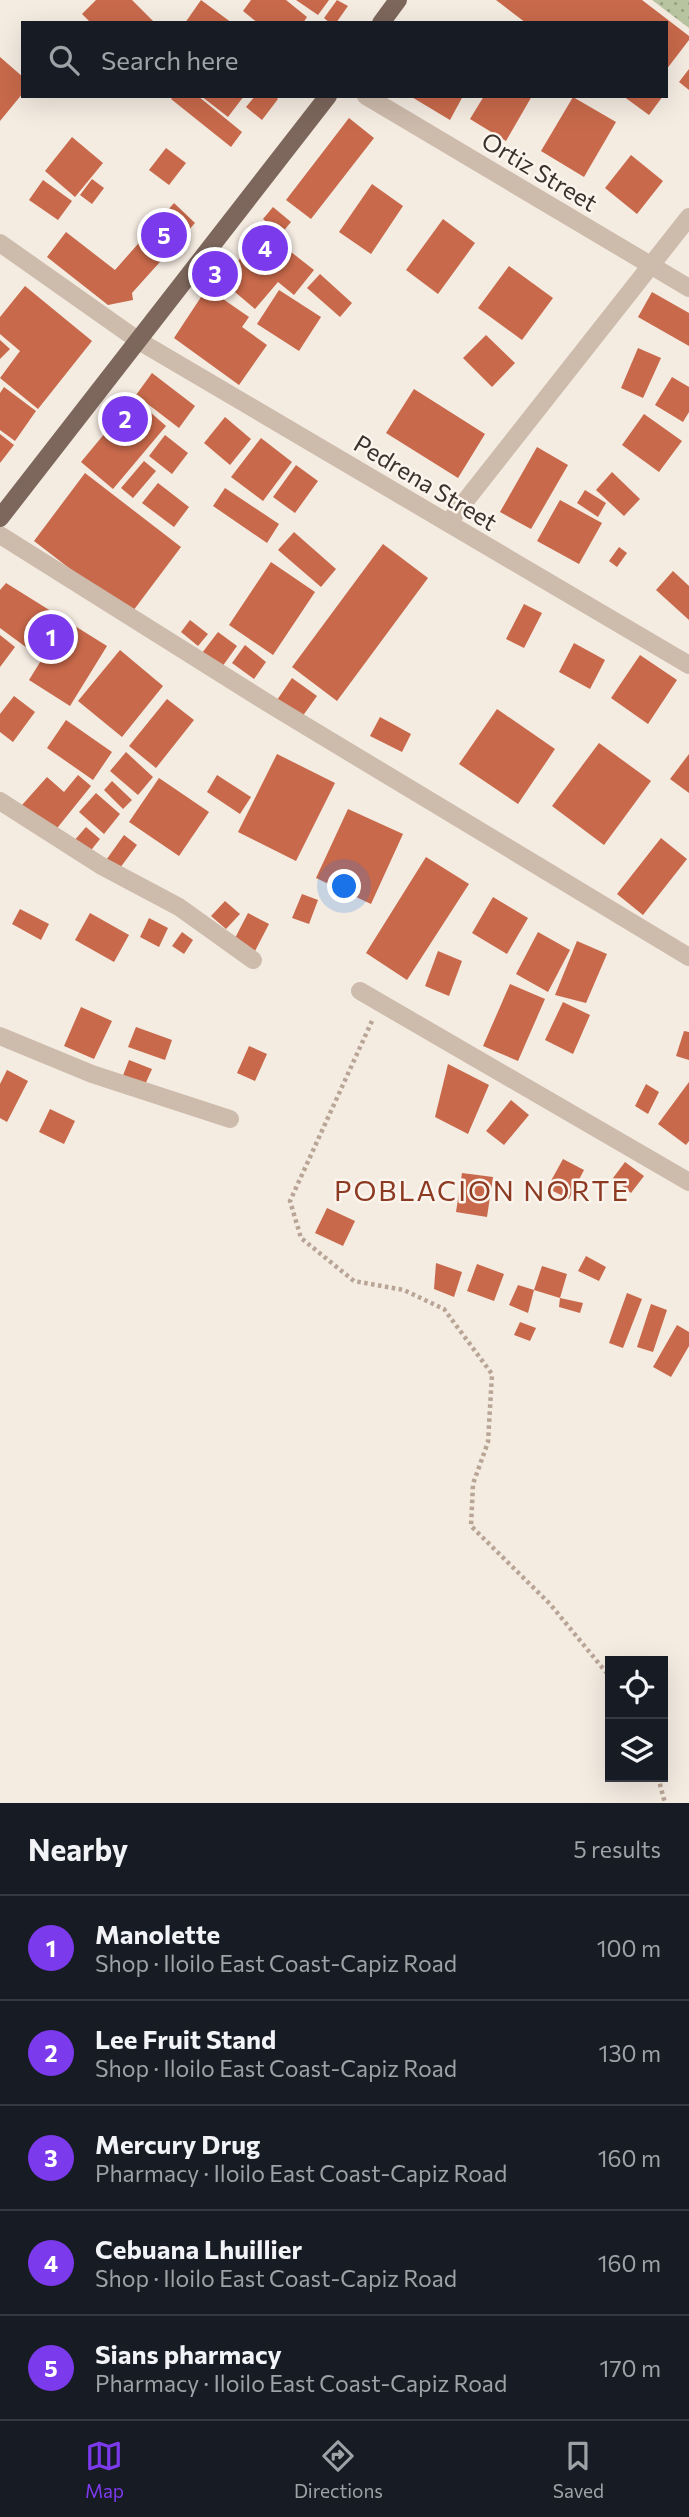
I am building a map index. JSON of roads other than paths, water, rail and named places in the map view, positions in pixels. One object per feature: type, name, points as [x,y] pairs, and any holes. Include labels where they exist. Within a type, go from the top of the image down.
[{"type":"main road","points":[[382,21],[398,0]]},
{"type":"main road","points":[[0,518],[326,98]]},
{"type":"street","name":"Ortiz Street","points":[[369,98],[689,288]]},
{"type":"street","points":[[448,523],[689,217]]},
{"type":"street","name":"Pedrena Street","points":[[0,243],[139,341],[689,665]]},
{"type":"street","points":[[0,535],[271,705],[689,957]]},
{"type":"street","points":[[0,801],[100,865],[179,906],[253,960]]},
{"type":"street","points":[[360,991],[689,1182]]},
{"type":"street","points":[[0,1036],[92,1074],[230,1119]]},
{"type":"place","name":"Sians pharmacy","points":[[164,235]]},
{"type":"place","name":"Cebuana Lhuillier","points":[[265,248]]},
{"type":"place","name":"Mercury Drug","points":[[215,274]]},
{"type":"place","name":"Lee Fruit Stand","points":[[125,419]]},
{"type":"place","name":"Manolette","points":[[51,637]]},
{"type":"district","name":"POBLACION NORTE","points":[[482,1190]]}]
